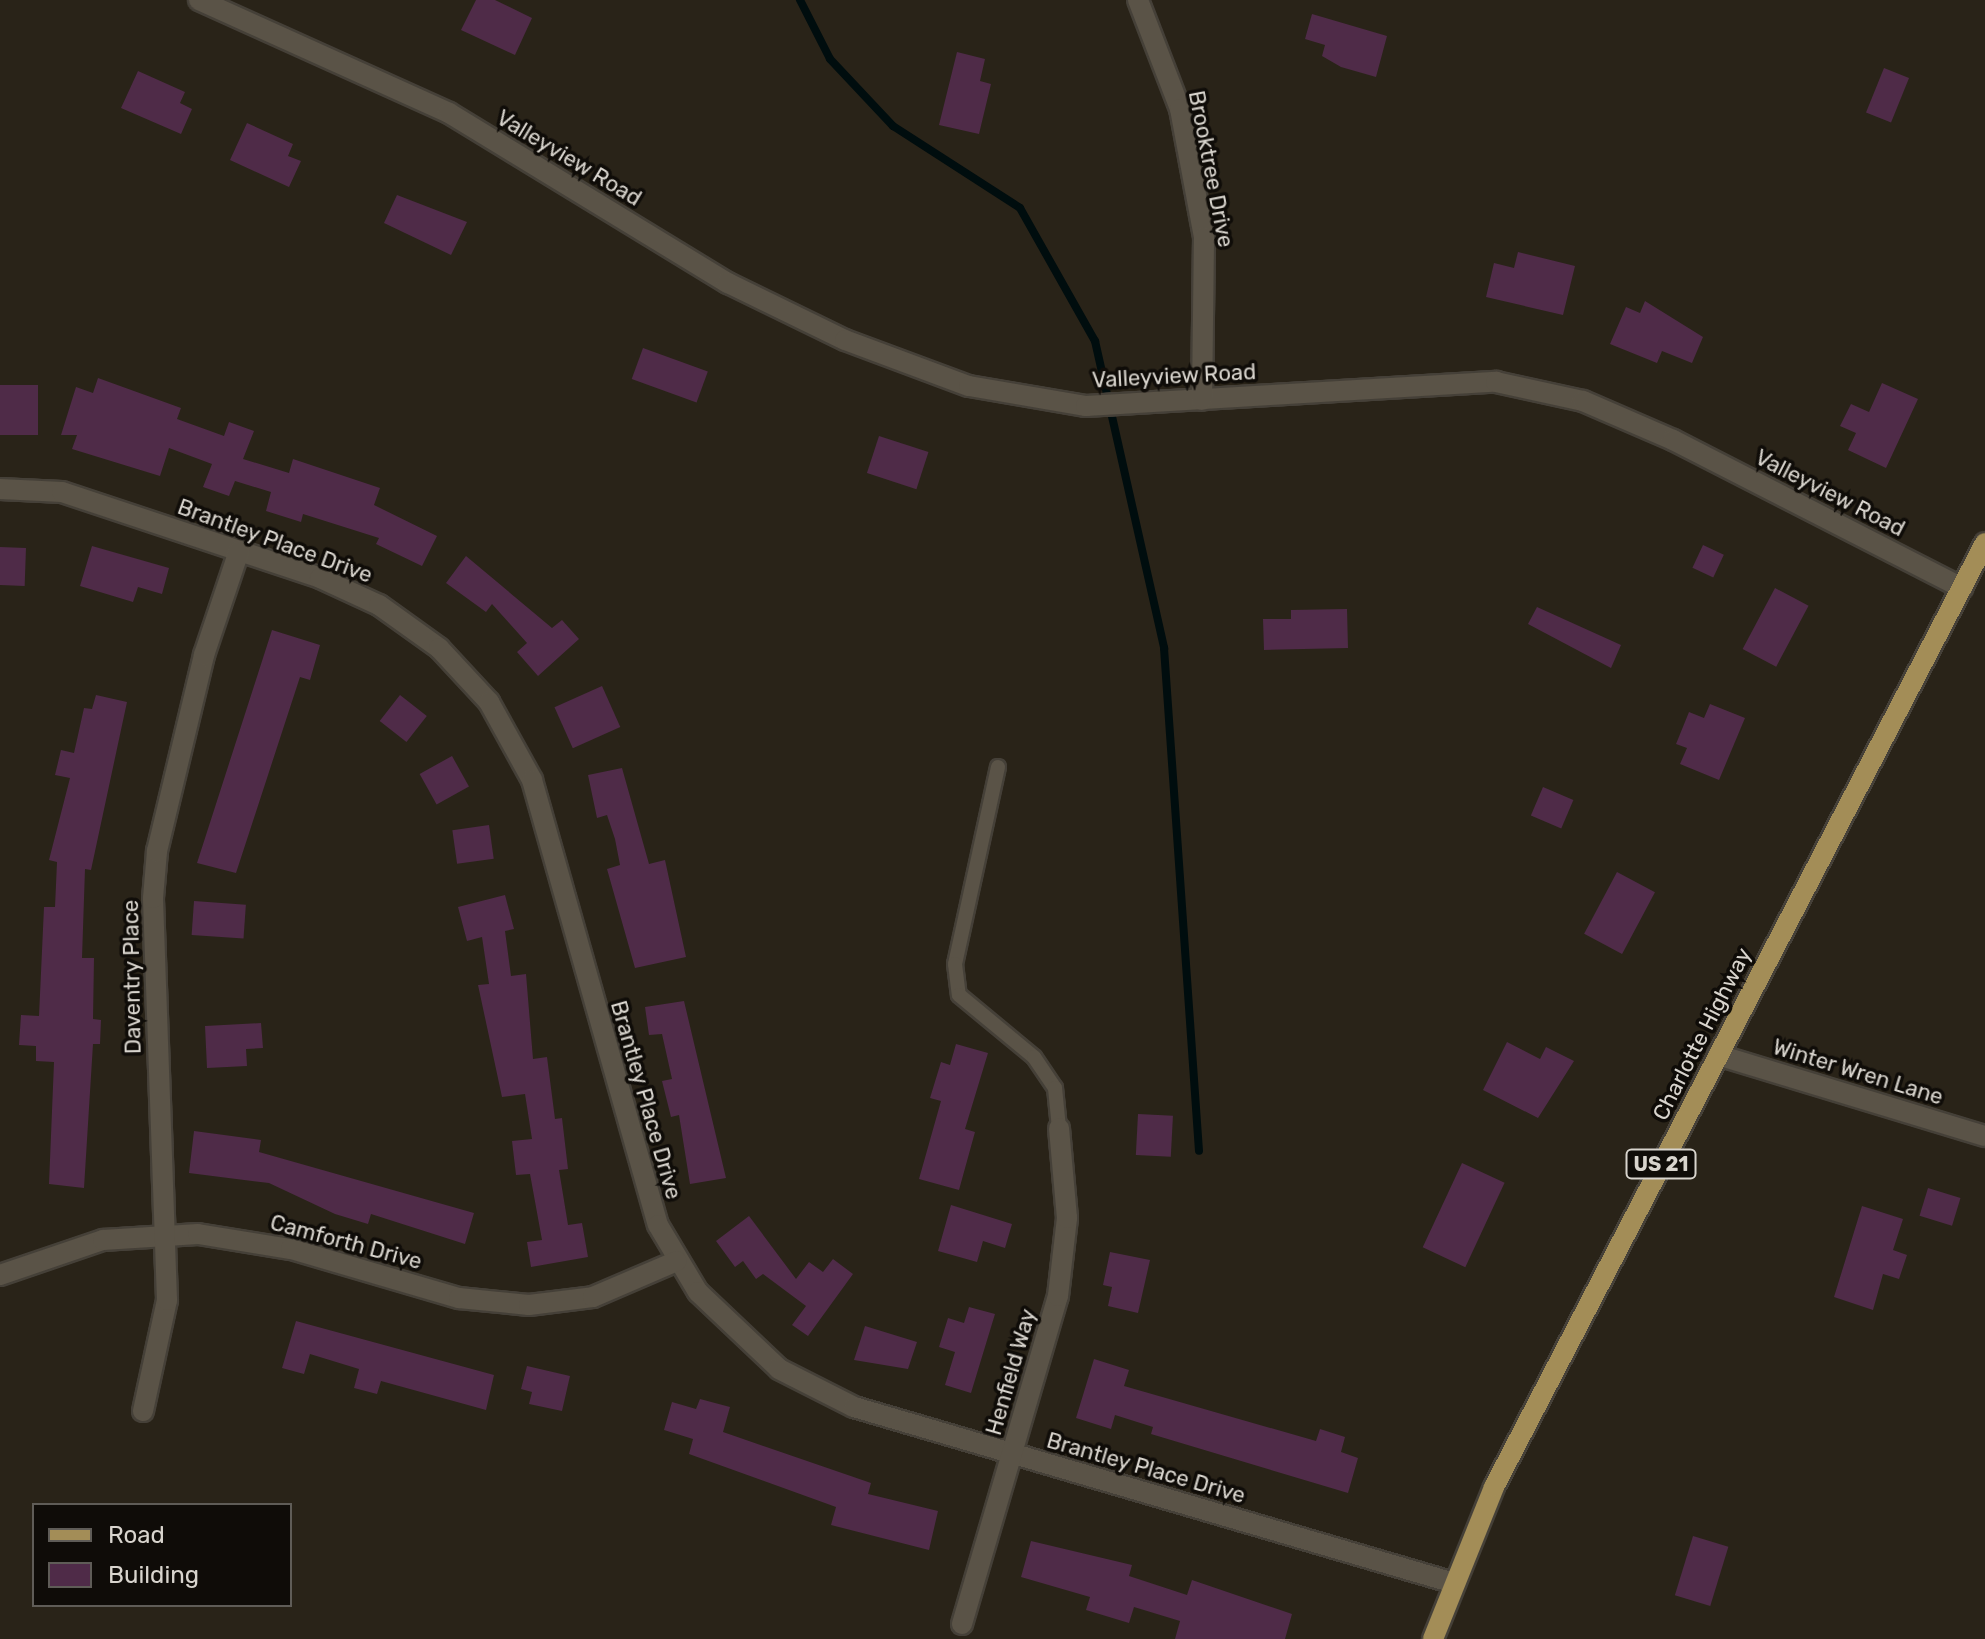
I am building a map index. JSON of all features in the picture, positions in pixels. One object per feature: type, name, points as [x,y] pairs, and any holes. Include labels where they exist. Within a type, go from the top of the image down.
[{"type":"main road","name":"Charlotte Highway","points":[[1433,1639],[1494,1487],[1985,543]]},
{"type":"street","name":"Valleyview Road","points":[[199,0],[449,113],[728,283],[845,340],[969,386],[1086,406],[1496,382],[1583,401],[1962,588]]},
{"type":"street","name":"Brooktree Drive","points":[[1138,0],[1180,109],[1204,237],[1202,400]]},
{"type":"street","name":"Brantley Place Drive","points":[[0,489],[62,492],[239,551],[379,605],[439,648],[513,740],[545,819],[646,1198],[677,1261],[732,1331],[779,1369],[854,1407],[1454,1583]]},
{"type":"street","name":"Daventry Place","points":[[143,1411],[167,1300],[163,1233],[157,851],[204,655],[239,551]]},
{"type":"street","name":"Winter Wren Lane","points":[[1718,1055],[1985,1136]]},
{"type":"street","name":"Henfield Way","points":[[962,1624],[1066,1253],[1059,1128]]},
{"type":"street","name":"Camforth Drive","points":[[0,1275],[103,1240],[163,1233],[291,1249],[493,1304],[593,1297],[677,1261]]},
{"type":"lane","points":[[998,767],[955,964],[959,995],[1034,1057],[1055,1088],[1059,1128]]},
{"type":"building","points":[[476,0],[495,0],[532,18],[515,55],[461,30]]},
{"type":"building","points":[[1312,14],[1387,36],[1376,77],[1341,67],[1322,56],[1325,45],[1305,39]]},
{"type":"building","points":[[957,52],[985,59],[980,81],[991,84],[979,134],[939,125]]},
{"type":"building","points":[[1884,68],[1909,78],[1891,123],[1866,113]]},
{"type":"building","points":[[138,71],[185,92],[180,103],[192,109],[181,134],[121,108]]},
{"type":"building","points":[[247,123],[293,144],[288,156],[301,161],[289,187],[230,160]]},
{"type":"building","points":[[397,195],[467,222],[451,255],[384,223]]},
{"type":"building","points":[[1518,252],[1575,266],[1563,315],[1486,297],[1494,263],[1514,268]]},
{"type":"building","points":[[1645,301],[1703,337],[1692,363],[1662,351],[1657,363],[1610,344],[1626,307],[1640,313]]},
{"type":"building","points":[[643,348],[708,372],[697,403],[632,379]]},
{"type":"building","points":[[98,378],[181,408],[177,419],[224,436],[229,422],[254,431],[243,459],[289,473],[293,459],[380,488],[374,505],[437,536],[422,566],[376,544],[379,538],[303,514],[301,522],[266,511],[271,492],[235,481],[229,496],[203,487],[212,464],[169,448],[160,476],[72,449],[77,435],[61,435],[76,387],[93,393]]},
{"type":"building","points":[[1882,383],[1918,399],[1886,468],[1848,450],[1856,433],[1840,426],[1851,404],[1869,412]]},
{"type":"building","points":[[0,385],[38,385],[38,435],[0,435]]},
{"type":"building","points":[[879,436],[928,452],[916,489],[867,473]]},
{"type":"building","points":[[1703,545],[1724,555],[1713,577],[1692,568]]},
{"type":"building","points":[[92,546],[169,568],[162,594],[138,587],[133,602],[80,586]]},
{"type":"building","points":[[0,547],[26,548],[25,586],[0,585]]},
{"type":"building","points":[[466,556],[552,628],[562,620],[579,639],[538,676],[517,652],[527,643],[492,604],[486,612],[446,583]]},
{"type":"building","points":[[1775,588],[1809,606],[1776,667],[1743,649]]},
{"type":"building","points":[[1537,607],[1621,645],[1611,668],[1528,624]]},
{"type":"building","points":[[1347,609],[1348,648],[1264,650],[1263,619],[1291,619],[1291,610]]},
{"type":"building","points":[[272,630],[320,645],[310,680],[300,677],[236,873],[197,863]]},
{"type":"building","points":[[602,686],[620,727],[573,748],[554,707]]},
{"type":"building","points":[[96,695],[127,702],[91,870],[85,869],[82,958],[94,958],[93,1019],[101,1020],[100,1044],[93,1044],[84,1188],[49,1184],[54,1062],[36,1061],[36,1046],[19,1045],[21,1015],[39,1016],[44,907],[55,907],[57,862],[49,860],[70,778],[55,775],[61,750],[74,753],[84,708],[92,709]]},
{"type":"building","points":[[400,695],[427,716],[406,742],[380,721]]},
{"type":"building","points":[[1710,704],[1745,718],[1719,780],[1680,764],[1687,748],[1676,744],[1689,712],[1704,718]]},
{"type":"building","points":[[452,756],[469,787],[437,805],[420,774]]},
{"type":"building","points":[[622,768],[649,864],[665,860],[686,957],[635,968],[607,869],[620,865],[615,839],[607,815],[597,818],[588,775]]},
{"type":"building","points":[[1543,787],[1573,800],[1561,828],[1531,816]]},
{"type":"building","points":[[489,825],[494,859],[457,864],[452,830]]},
{"type":"building","points":[[1617,872],[1655,892],[1622,954],[1584,934]]},
{"type":"building","points":[[505,895],[514,929],[505,931],[511,976],[526,974],[533,1059],[547,1057],[555,1119],[562,1118],[568,1169],[559,1170],[568,1225],[582,1223],[588,1257],[531,1267],[527,1242],[542,1240],[530,1174],[516,1175],[512,1141],[532,1139],[525,1094],[502,1097],[478,985],[489,984],[482,937],[467,941],[458,907]]},
{"type":"building","points":[[194,901],[246,905],[244,939],[192,935]]},
{"type":"building","points":[[684,1001],[726,1178],[690,1184],[679,1115],[671,1117],[662,1081],[672,1079],[662,1034],[649,1035],[645,1007]]},
{"type":"building","points":[[261,1023],[263,1048],[246,1049],[247,1066],[207,1068],[205,1026]]},
{"type":"building","points":[[1507,1042],[1540,1059],[1546,1047],[1574,1061],[1538,1118],[1483,1090]]},
{"type":"building","points":[[956,1044],[988,1053],[965,1129],[975,1132],[959,1190],[919,1179],[941,1101],[930,1098],[941,1062],[950,1065]]},
{"type":"building","points":[[1138,1114],[1173,1116],[1171,1157],[1136,1155]]},
{"type":"building","points":[[194,1131],[261,1140],[259,1152],[474,1213],[465,1244],[371,1214],[368,1224],[335,1214],[269,1183],[189,1173]]},
{"type":"building","points":[[1462,1163],[1505,1183],[1465,1267],[1423,1247]]},
{"type":"building","points":[[1928,1188],[1961,1198],[1952,1226],[1920,1216]]},
{"type":"building","points":[[951,1205],[1012,1224],[1005,1248],[983,1241],[977,1262],[938,1251]]},
{"type":"building","points":[[1862,1206],[1903,1219],[1893,1250],[1907,1255],[1899,1279],[1883,1274],[1873,1310],[1834,1297]]},
{"type":"building","points":[[749,1216],[796,1279],[809,1262],[823,1272],[833,1259],[853,1274],[808,1336],[792,1325],[806,1306],[763,1274],[756,1279],[743,1261],[735,1267],[716,1241]]},
{"type":"building","points":[[1110,1252],[1150,1260],[1138,1313],[1108,1306],[1112,1287],[1103,1285]]},
{"type":"building","points":[[969,1307],[995,1314],[971,1393],[945,1385],[955,1352],[939,1347],[948,1318],[964,1323]]},
{"type":"building","points":[[296,1321],[494,1375],[486,1410],[381,1381],[377,1394],[354,1388],[359,1369],[310,1354],[304,1374],[282,1368]]},
{"type":"building","points":[[865,1326],[917,1342],[908,1369],[854,1360]]},
{"type":"building","points":[[1094,1359],[1129,1370],[1124,1386],[1316,1441],[1320,1429],[1345,1437],[1341,1452],[1358,1458],[1348,1493],[1151,1434],[1153,1427],[1115,1415],[1111,1429],[1076,1418]]},
{"type":"building","points":[[527,1366],[570,1376],[562,1411],[529,1404],[532,1392],[521,1389]]},
{"type":"building","points":[[700,1399],[730,1407],[723,1432],[871,1483],[868,1494],[938,1511],[929,1550],[831,1525],[836,1507],[689,1454],[693,1439],[664,1430],[672,1402],[696,1409]]},
{"type":"building","points":[[1693,1536],[1728,1547],[1710,1606],[1675,1595]]},
{"type":"building","points":[[1031,1541],[1132,1565],[1129,1576],[1187,1595],[1192,1580],[1292,1614],[1285,1639],[1175,1639],[1180,1621],[1134,1607],[1129,1623],[1086,1610],[1090,1597],[1021,1577]]},
{"type":"waterway","points":[[800,0],[830,59],[893,126],[1020,208],[1095,341],[1164,648],[1199,1151]]}]
